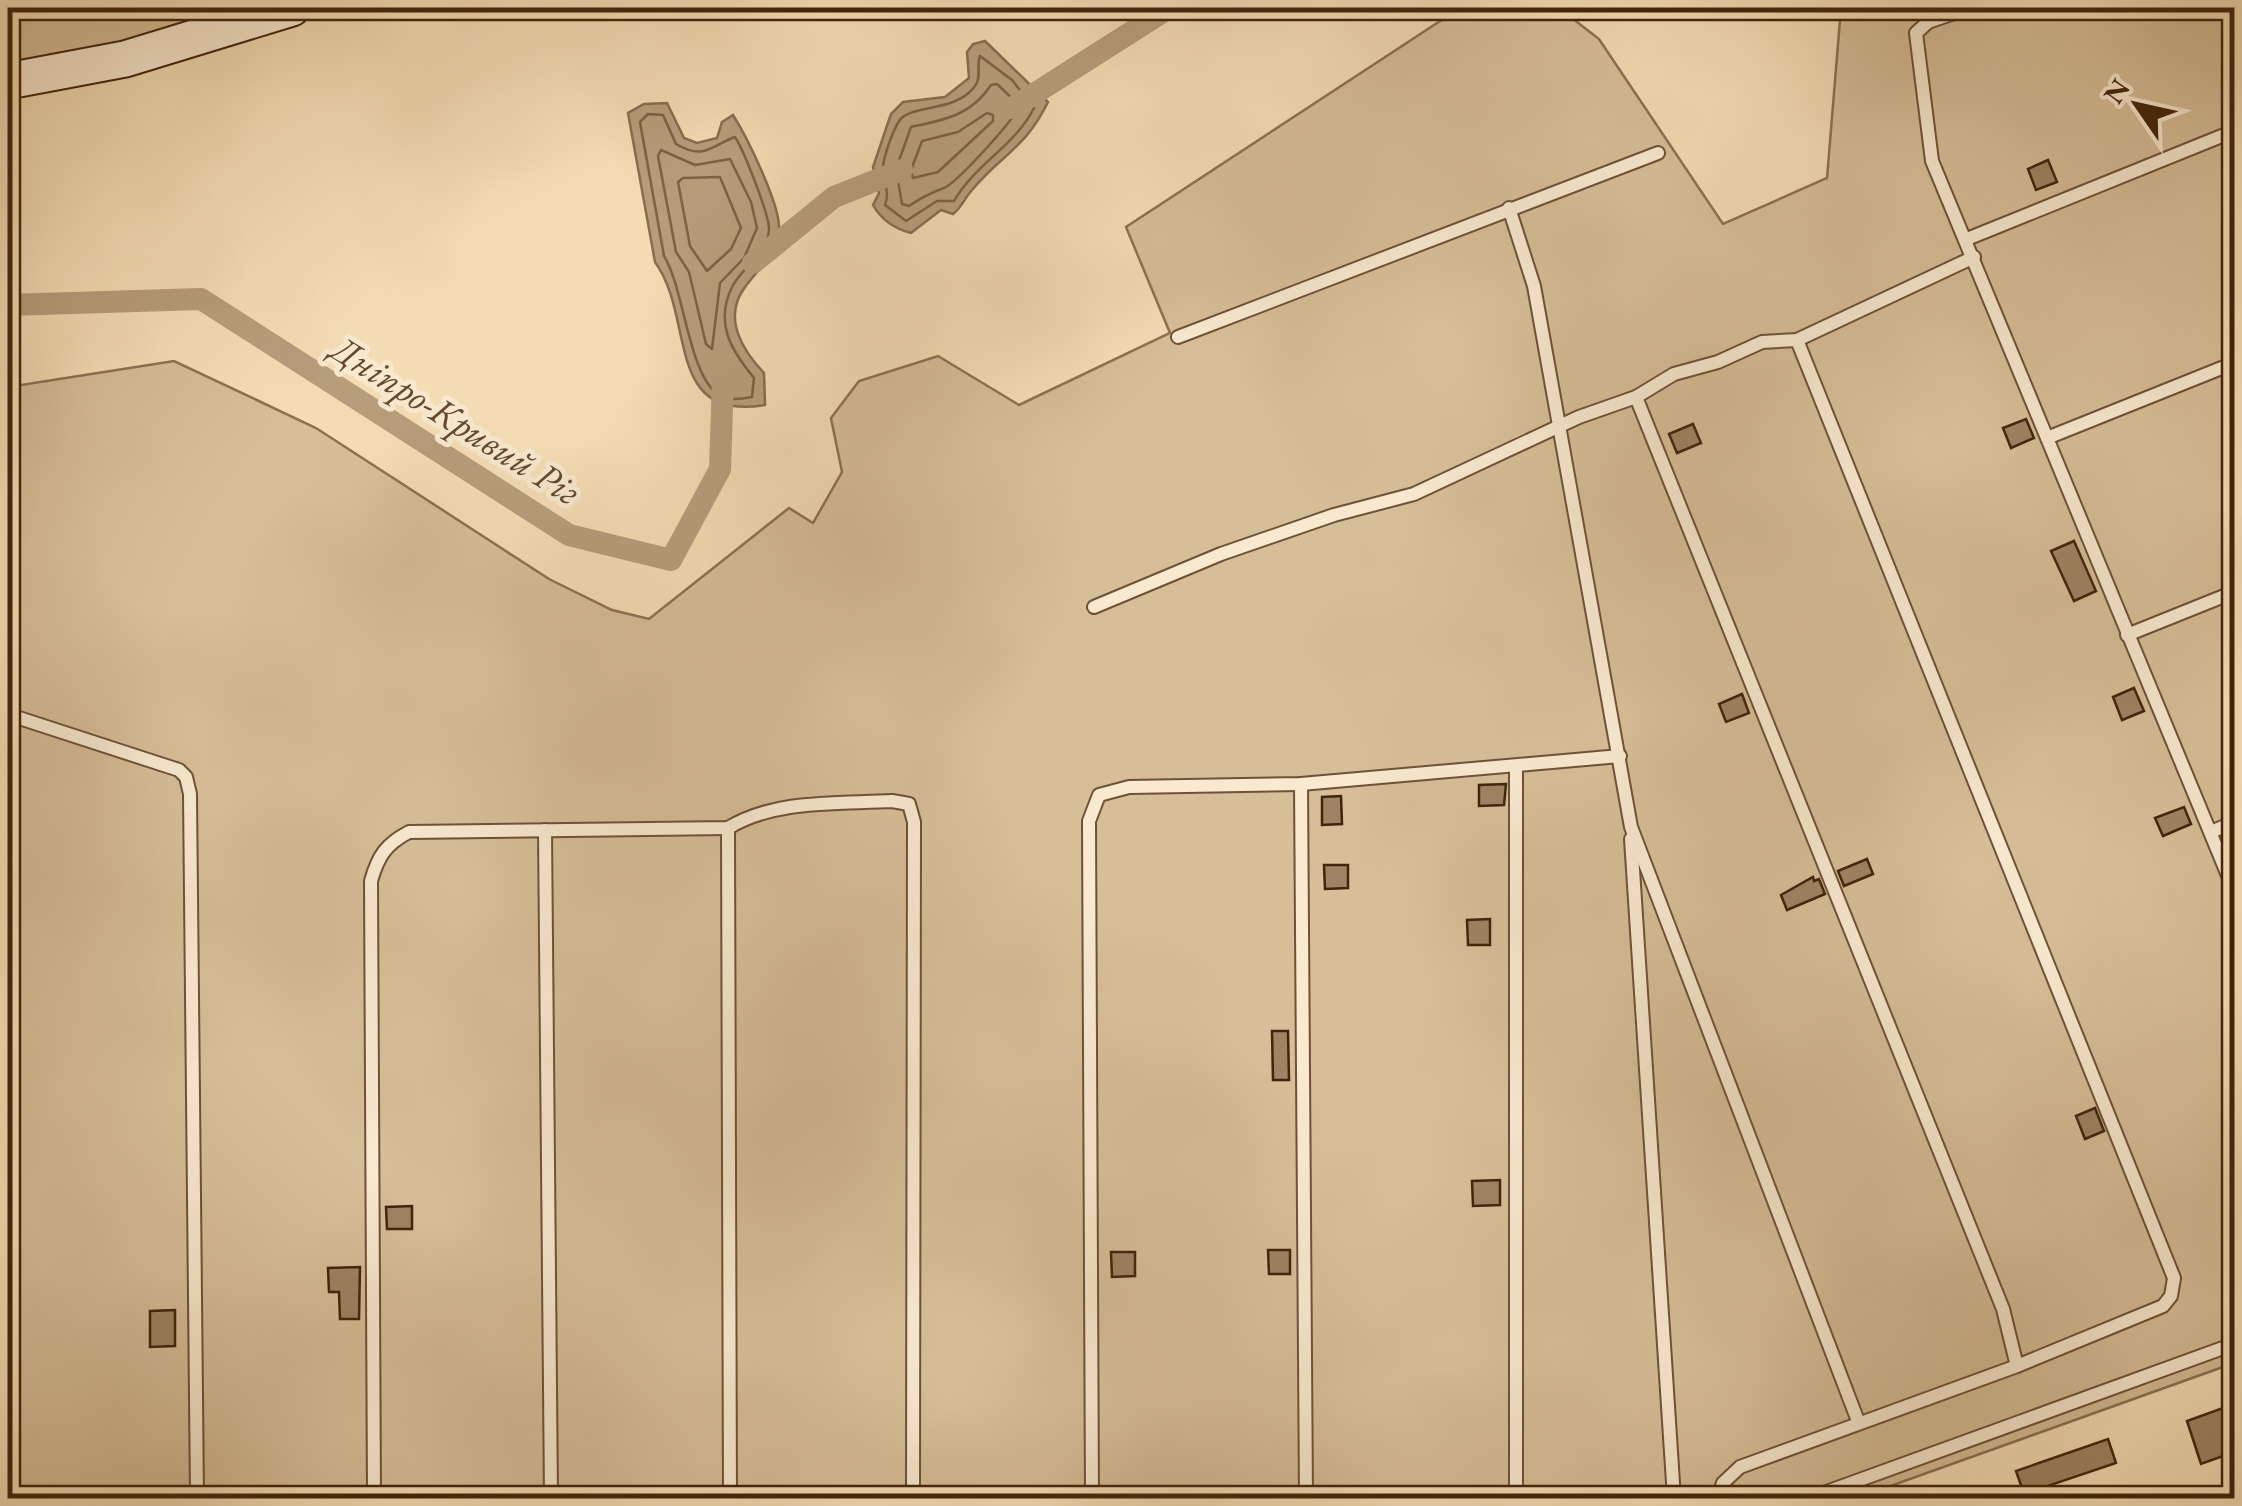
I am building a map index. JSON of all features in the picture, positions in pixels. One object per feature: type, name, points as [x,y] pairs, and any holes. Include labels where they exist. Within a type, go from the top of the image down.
[{"type":"main road","points":[[8,81],[141,55],[292,8]]},
{"type":"lane","points":[[1969,8],[1928,22],[1916,32],[1915,49],[1932,161],[2234,890]]},
{"type":"lane","points":[[2227,8],[2234,12]]},
{"type":"lane","points":[[1967,240],[2234,131]]},
{"type":"lane","points":[[1178,337],[1658,152]]},
{"type":"lane","points":[[1509,208],[1534,286],[1631,827],[1674,1498]]},
{"type":"lane","points":[[1094,607],[1220,554],[1334,515],[1414,494],[1560,425],[1636,397],[1674,374],[1718,362],[1762,342],[1797,340],[1974,258]]},
{"type":"lane","points":[[1718,1498],[1723,1482],[1740,1467],[2017,1366],[2162,1306],[2171,1296],[2174,1278],[1797,340]]},
{"type":"lane","points":[[2048,438],[2234,363]]},
{"type":"lane","points":[[1636,397],[2002,1309],[2017,1366]]},
{"type":"lane","points":[[2127,635],[2234,592]]},
{"type":"lane","points":[[8,720],[16,717],[178,770],[186,777],[190,794],[197,1498]]},
{"type":"lane","points":[[1092,1498],[1090,808],[1098,794],[1111,789],[1301,784],[1620,756]]},
{"type":"lane","points":[[1516,767],[1516,1498]]},
{"type":"lane","points":[[1301,784],[1306,1498]]},
{"type":"lane","points":[[374,1498],[371,881],[384,850],[409,832],[728,828],[750,815],[774,808],[892,801],[910,804],[914,813],[913,1498]]},
{"type":"lane","points":[[2212,832],[2234,822]]},
{"type":"lane","points":[[1631,827],[1858,1421]]},
{"type":"lane","points":[[728,828],[730,1498]]},
{"type":"lane","points":[[545,830],[551,1498]]},
{"type":"lane","points":[[1810,1498],[2234,1344]]},
{"type":"shaded area","points":[[8,8],[219,8],[188,42],[8,81]]},
{"type":"shaded area","points":[[1460,8],[1559,8],[1599,39],[1723,224],[1827,178],[1841,8],[2227,8],[2234,13],[2234,1363],[1857,1498],[8,1498],[8,387],[174,361],[316,428],[549,579],[612,610],[649,619],[789,508],[813,523],[842,472],[831,418],[859,381],[938,356],[1019,405],[1170,333],[1126,227]]},
{"type":"water","points":[[985,41],[1048,102],[1022,141],[969,193],[959,209],[953,214],[941,210],[911,233],[899,229],[873,205],[879,193],[873,167],[891,114],[903,102],[945,97],[969,78],[967,52],[973,44]]},
{"type":"water","points":[[667,103],[684,138],[697,143],[717,138],[722,122],[733,115],[775,205],[777,240],[765,263],[743,290],[735,313],[738,335],[764,373],[765,405],[733,406],[711,398],[696,382],[687,361],[667,285],[655,262],[628,113],[644,104]]},
{"type":"building","points":[[2048,160],[2057,182],[2036,190],[2028,169]]},
{"type":"building","points":[[2026,419],[2034,438],[2011,448],[2003,428]]},
{"type":"building","points":[[1693,424],[1701,443],[1677,453],[1669,434]]},
{"type":"building","points":[[2074,541],[2096,591],[2074,601],[2051,551]]},
{"type":"building","points":[[2134,688],[2144,711],[2122,720],[2113,697]]},
{"type":"building","points":[[1742,694],[1749,713],[1726,722],[1719,704]]},
{"type":"building","points":[[1506,784],[1504,805],[1479,806],[1479,785]]},
{"type":"building","points":[[1341,796],[1342,824],[1322,825],[1322,797]]},
{"type":"building","points":[[2184,807],[2191,824],[2163,836],[2155,818]]},
{"type":"building","points":[[1867,859],[1873,874],[1844,886],[1838,871]]},
{"type":"building","points":[[1324,865],[1348,865],[1348,888],[1325,889]]},
{"type":"building","points":[[1813,877],[1814,881],[1819,879],[1825,894],[1787,910],[1781,895]]},
{"type":"building","points":[[1490,919],[1490,945],[1468,945],[1467,920]]},
{"type":"building","points":[[1272,1031],[1288,1031],[1289,1080],[1273,1080]]},
{"type":"building","points":[[2095,1108],[2104,1131],[2085,1139],[2076,1116]]},
{"type":"building","points":[[1500,1180],[1500,1205],[1473,1206],[1472,1181]]},
{"type":"building","points":[[412,1206],[412,1229],[387,1229],[386,1207]]},
{"type":"building","points":[[1268,1250],[1290,1250],[1290,1274],[1269,1274]]},
{"type":"building","points":[[1111,1252],[1135,1252],[1135,1276],[1112,1277]]},
{"type":"building","points":[[360,1267],[359,1319],[340,1319],[339,1292],[329,1292],[328,1268]]},
{"type":"building","points":[[175,1310],[175,1346],[150,1347],[150,1311]]},
{"type":"building","points":[[2234,1404],[2234,1452],[2201,1464],[2187,1421]]},
{"type":"building","points":[[2108,1439],[2116,1463],[2024,1494],[2016,1471]]},
{"type":"waterway","name":"Дніпро-Кривий Ріг","points":[[1012,108],[1169,8]]},
{"type":"waterway","name":"Дніпро-Кривий Ріг","points":[[753,263],[834,197],[902,170]]},
{"type":"waterway","name":"Дніпро-Кривий Ріг","points":[[8,305],[201,299],[569,535],[671,560],[720,469],[723,377]]}]
